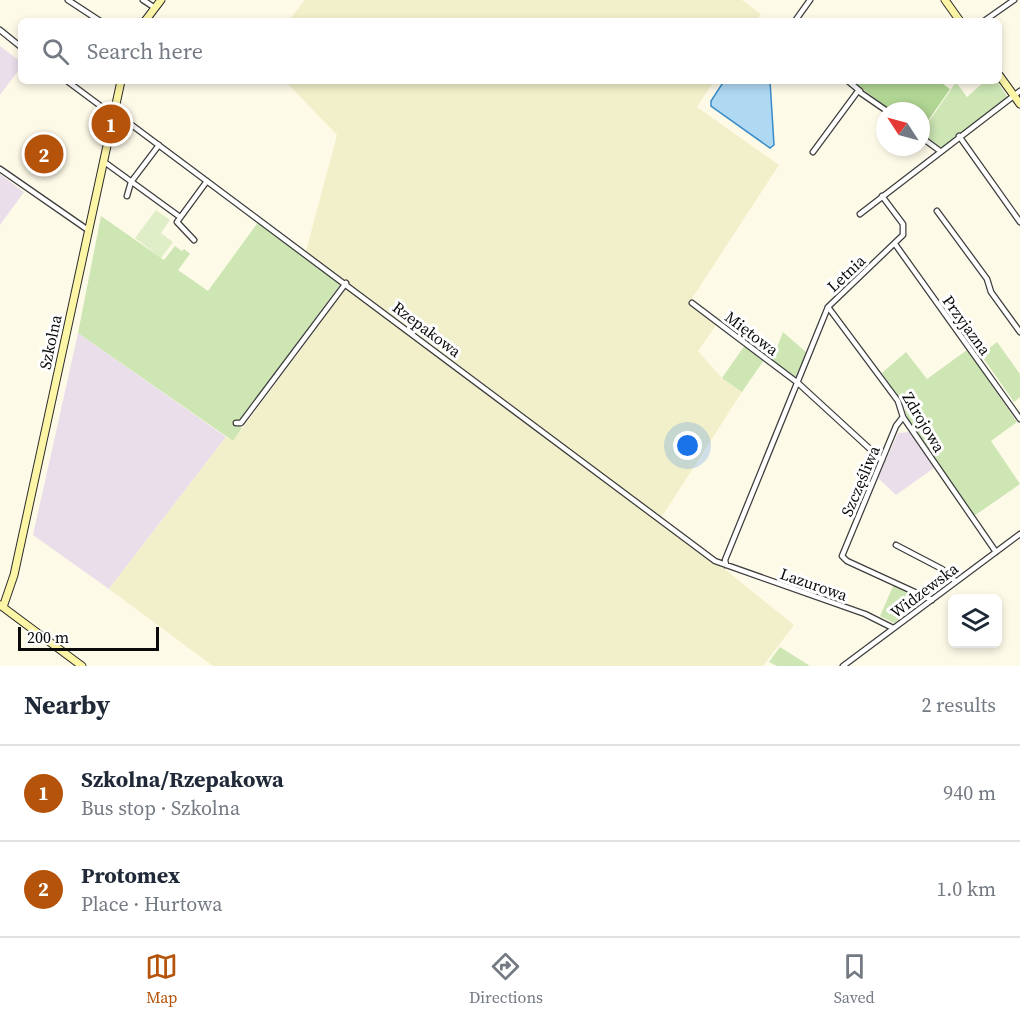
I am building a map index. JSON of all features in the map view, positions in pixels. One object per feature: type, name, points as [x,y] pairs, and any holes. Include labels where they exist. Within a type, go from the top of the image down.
[{"type":"street","points":[[68,0],[95,18]]},
{"type":"street","points":[[143,0],[154,8]]},
{"type":"street","points":[[148,18],[161,0]]},
{"type":"street","points":[[797,18],[810,0]]},
{"type":"street","points":[[945,0],[958,18]]},
{"type":"street","points":[[988,18],[1014,0]]},
{"type":"street","points":[[0,30],[18,45]]},
{"type":"street","points":[[1002,78],[1017,94],[1020,104]]},
{"type":"street","name":"Rzepakowa","points":[[71,84],[207,180],[715,561],[726,565]]},
{"type":"street","name":"Szkolna","points":[[2,606],[14,575],[120,84]]},
{"type":"street","points":[[852,84],[876,103]]},
{"type":"street","points":[[813,152],[856,93],[860,91]]},
{"type":"street","points":[[860,214],[959,136],[1017,94]]},
{"type":"street","points":[[959,136],[1020,222]]},
{"type":"street","points":[[930,144],[940,152]]},
{"type":"street","points":[[127,196],[130,182],[159,145]]},
{"type":"street","points":[[103,162],[180,217]]},
{"type":"street","points":[[0,169],[80,227],[88,230]]},
{"type":"street","points":[[194,240],[177,224],[207,180]]},
{"type":"street","points":[[882,196],[904,228],[903,235],[895,244]]},
{"type":"street","points":[[937,211],[987,279],[991,292],[1020,332]]},
{"type":"street","name":"Letnia","points":[[726,565],[725,560],[745,509],[828,307],[895,244]]},
{"type":"street","name":"Przyjazna","points":[[895,244],[1020,419]]},
{"type":"street","points":[[236,423],[241,423],[346,283]]},
{"type":"street","name":"Miętowa","points":[[692,303],[798,383],[882,460]]},
{"type":"street","name":"Zdrojowa","points":[[828,307],[898,401],[903,417],[996,552]]},
{"type":"street","name":"Szczęśliwa","points":[[903,417],[882,460],[842,556],[847,561],[932,600]]},
{"type":"street","name":"Widzewska","points":[[843,666],[1020,534]]},
{"type":"street","points":[[896,545],[942,570],[956,581]]},
{"type":"street","name":"Lazurowa","points":[[726,565],[865,614],[894,628]]},
{"type":"street","points":[[2,606],[82,666]]},
{"type":"shaded area","points":[[305,0],[742,0],[761,14],[758,18],[290,18]]},
{"type":"shaded area","points":[[0,46],[18,60],[18,71],[0,95]]},
{"type":"shaded area","points":[[288,84],[712,84],[697,107],[779,165],[689,303],[717,324],[698,351],[722,378],[742,392],[661,518],[794,625],[763,666],[213,666],[109,589],[226,437],[233,441],[349,284],[306,251],[337,135]]},
{"type":"shaded area","points":[[0,174],[24,192],[0,225]]},
{"type":"shaded area","points":[[78,333],[226,437],[109,589],[33,535]]},
{"type":"shaded area","points":[[909,432],[934,468],[896,495],[878,478],[898,433]]},
{"type":"green space","points":[[856,84],[943,84],[950,89],[930,118],[930,102],[880,102]]},
{"type":"green space","points":[[955,84],[957,84],[967,97],[982,84],[999,84],[1008,98],[942,148],[930,139],[930,120]]},
{"type":"green space","points":[[156,210],[170,220],[161,233],[173,242],[161,258],[135,238]]},
{"type":"green space","points":[[101,216],[164,260],[175,246],[182,251],[184,249],[190,254],[178,270],[208,291],[259,221],[342,282],[237,424],[242,428],[233,441],[78,333]]},
{"type":"green space","points":[[783,332],[807,353],[797,378],[772,360]]},
{"type":"green space","points":[[997,342],[1020,374],[1020,397],[1014,402],[981,355]]},
{"type":"green space","points":[[745,345],[764,360],[742,392],[722,378]]},
{"type":"green space","points":[[967,350],[1017,422],[991,441],[1020,484],[974,516],[916,434],[907,419],[904,404],[882,373],[906,352],[927,379]]},
{"type":"green space","points":[[894,584],[925,599],[894,623],[880,616]]},
{"type":"green space","points":[[780,647],[810,666],[777,666],[769,662]]},
{"type":"water","points":[[722,84],[770,84],[774,145],[770,148],[711,106],[711,101]]},
{"type":"place","name":"Szkolna/Rzepakowa","points":[[111,124]]},
{"type":"place","name":"Protomex","points":[[44,154]]}]
